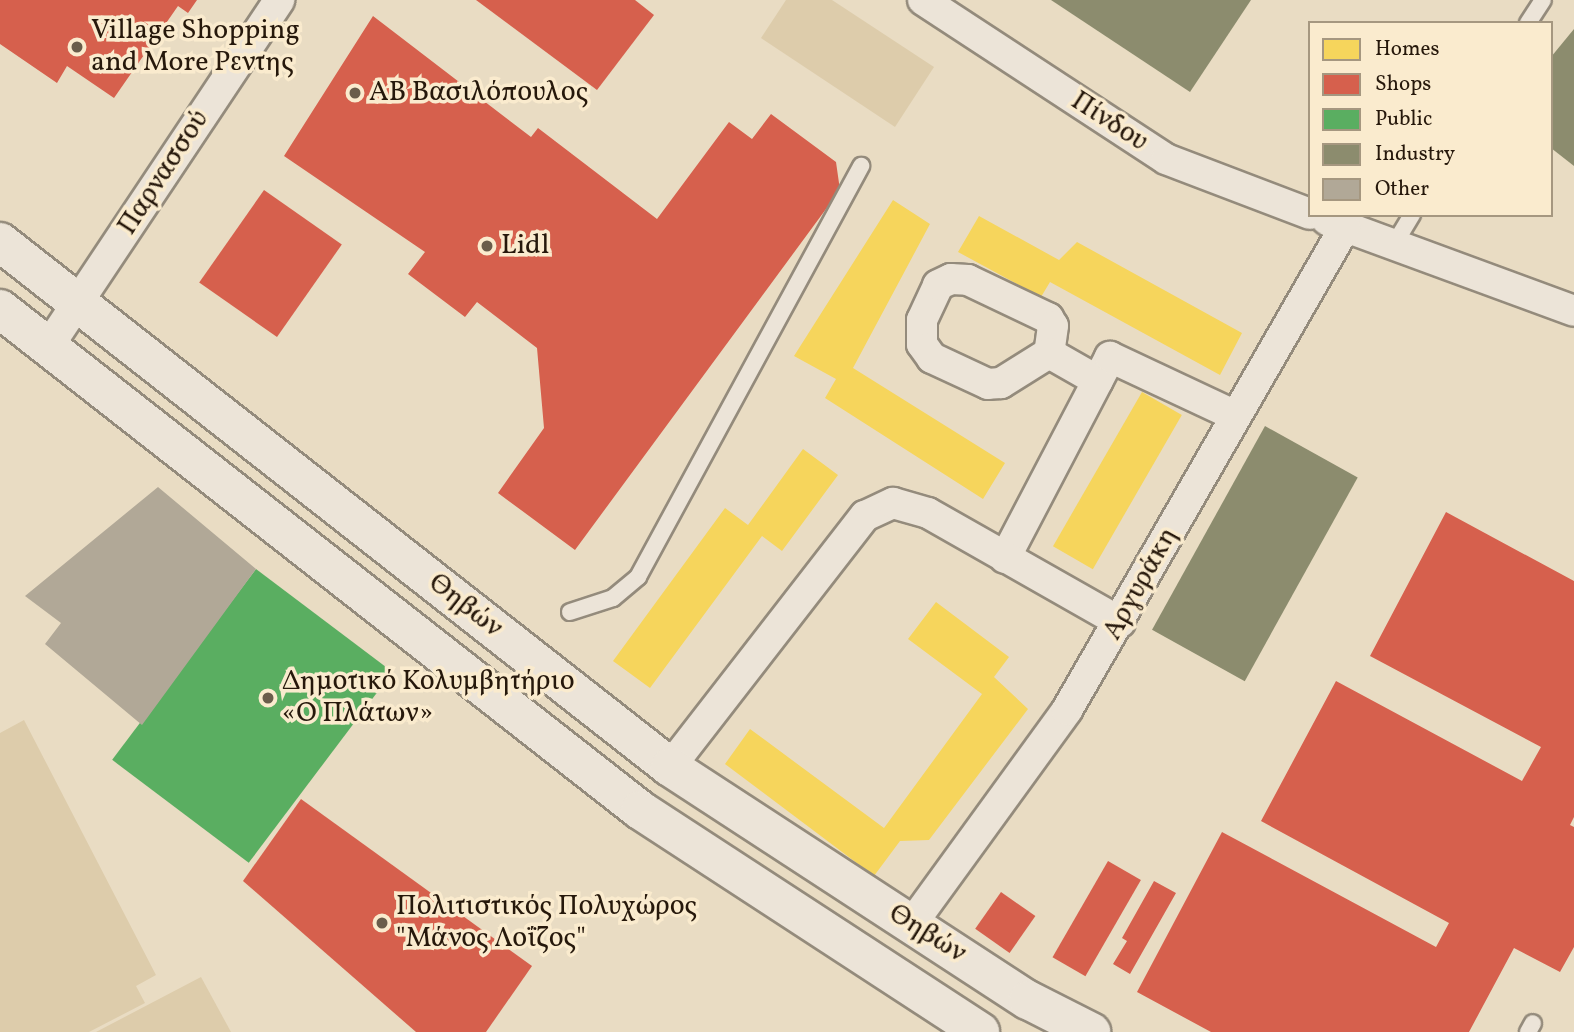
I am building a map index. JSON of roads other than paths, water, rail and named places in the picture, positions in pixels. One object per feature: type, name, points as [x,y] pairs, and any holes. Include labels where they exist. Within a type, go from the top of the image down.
[{"type":"main road","name":"Θηβών","points":[[0,242],[670,767],[1028,1000],[1091,1032]]},
{"type":"main road","name":"Θηβών","points":[[0,309],[640,810],[980,1032]]},
{"type":"street","name":"Παρνασσού","points":[[48,347],[279,0]]},
{"type":"street","name":"Πίνδου","points":[[923,0],[1166,159],[1308,214]]},
{"type":"street","name":"Πίνδου","points":[[1317,217],[1395,243],[1574,311]]},
{"type":"street","name":"Αργυράκη","points":[[911,925],[1068,710],[1120,622],[1234,415],[1345,227]]},
{"type":"street","points":[[1049,353],[1098,381]]},
{"type":"street","points":[[1005,558],[1110,357],[1234,415]]},
{"type":"street","points":[[670,767],[865,516],[893,503],[928,513],[1120,622]]},
{"type":"lane","points":[[1529,21],[1544,0]]},
{"type":"lane","points":[[570,612],[613,598],[638,577],[861,166]]},
{"type":"lane","points":[[1395,243],[1411,217]]},
{"type":"place","name":"Village Shopping and More Ρεντης","points":[[77,47]]},
{"type":"place","name":"ΑΒ Βασιλόπουλος","points":[[355,93]]},
{"type":"place","name":"Lidl","points":[[487,246]]},
{"type":"place","name":"Δημοτικό Κολυμβητήριο «Ο Πλάτων»","points":[[268,698]]},
{"type":"place","name":"Πολιτιστικός Πολυχώρος \"Μάνος Λοΐζος\"","points":[[382,923]]}]
